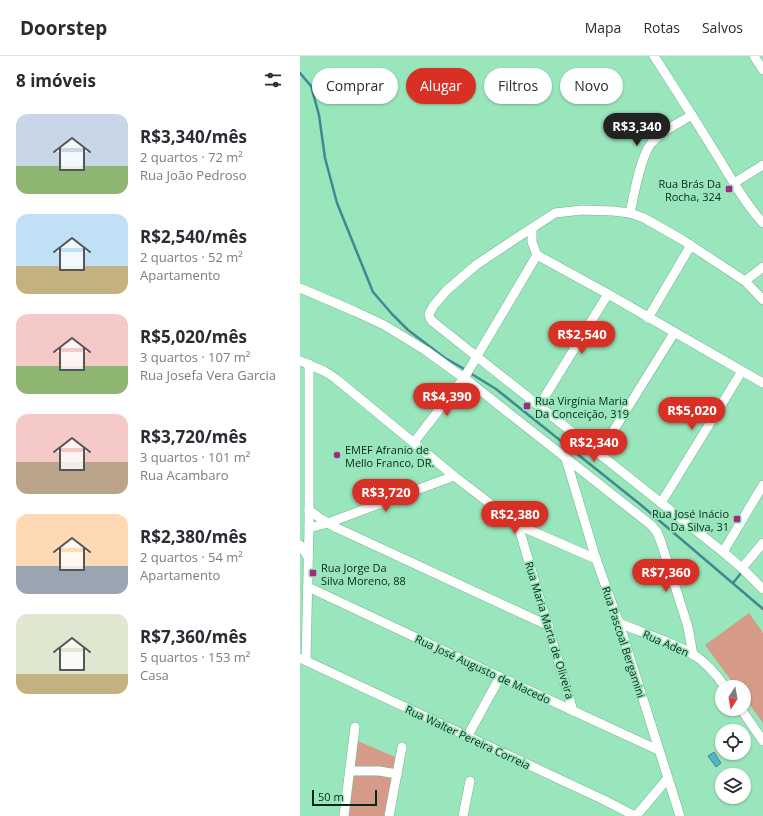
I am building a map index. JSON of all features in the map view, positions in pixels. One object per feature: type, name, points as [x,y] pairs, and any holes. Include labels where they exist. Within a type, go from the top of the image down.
[{"type":"street","points":[[654,56],[750,208],[763,223]]},
{"type":"street","points":[[754,56],[763,70]]},
{"type":"street","points":[[630,213],[644,159],[650,144],[692,115]]},
{"type":"street","points":[[734,183],[763,164]]},
{"type":"street","points":[[763,300],[745,281],[660,226],[630,213],[582,210],[564,211],[555,213],[546,218],[461,278],[447,290],[429,311],[429,316],[432,321],[476,359],[539,406],[661,502],[742,568],[763,589]]},
{"type":"street","points":[[532,229],[532,242],[536,255],[608,294],[763,383]]},
{"type":"street","points":[[648,318],[691,245]]},
{"type":"street","points":[[414,442],[465,377],[536,255]]},
{"type":"street","points":[[745,281],[763,267]]},
{"type":"street","points":[[300,288],[354,310],[384,325],[465,377],[566,459],[651,525],[657,532],[661,542],[688,627],[694,655]]},
{"type":"street","points":[[539,406],[608,294]]},
{"type":"street","points":[[599,454],[674,332]]},
{"type":"street","points":[[303,659],[308,587],[309,528],[304,362],[335,378],[454,476],[518,526],[596,559]]},
{"type":"street","points":[[661,502],[742,371]]},
{"type":"street","name":"Rua Pascoal Bergamini","points":[[566,459],[596,559],[619,623],[680,816]]},
{"type":"street","points":[[309,528],[328,523],[454,476]]},
{"type":"street","points":[[723,552],[763,485]]},
{"type":"street","points":[[309,510],[328,523],[549,626]]},
{"type":"street","name":"Rua Maria Marta de Oliveira","points":[[518,526],[574,711]]},
{"type":"street","points":[[742,568],[763,543]]},
{"type":"street","points":[[300,545],[308,557]]},
{"type":"street","name":"Rua José Augusto de Macedo","points":[[308,587],[658,750]]},
{"type":"street","name":"Rua Aden","points":[[619,623],[675,645],[694,655],[720,680]]},
{"type":"street","name":"Rua Walter Pereira Correia","points":[[303,659],[636,816]]},
{"type":"street","points":[[467,737],[500,677]]},
{"type":"street","points":[[746,716],[763,741]]},
{"type":"street","points":[[344,816],[355,727]]},
{"type":"street","points":[[389,816],[402,747]]},
{"type":"street","points":[[350,770],[379,771],[397,774]]},
{"type":"street","points":[[636,816],[668,778]]},
{"type":"street","points":[[463,816],[470,781]]},
{"type":"shaded area","points":[[749,613],[763,633],[763,723],[751,707],[751,680],[731,680],[705,645]]},
{"type":"shaded area","points":[[358,741],[397,758],[386,816],[349,816]]},
{"type":"water","points":[[714,752],[715,760],[719,760],[721,763],[716,767],[708,756]]},
{"type":"waterway","points":[[300,73],[311,86],[319,115],[325,158],[337,203],[373,292],[408,330],[445,358],[466,370]]},
{"type":"waterway","points":[[470,373],[496,389],[641,505],[763,609]]},
{"type":"waterway","points":[[733,583],[742,572]]},
{"type":"place","name":"Rua Brás Da Rocha, 324","points":[[729,189]]},
{"type":"place","name":"Rua Virgínia Maria Da Conceição, 319","points":[[527,406]]},
{"type":"place","name":"EMEF Afranio de Mello Franco, DR.","points":[[337,455]]},
{"type":"place","name":"Rua José Inácio Da Silva, 31","points":[[737,519]]},
{"type":"place","name":"Rua Jorge Da Silva Moreno, 88","points":[[313,573]]}]
